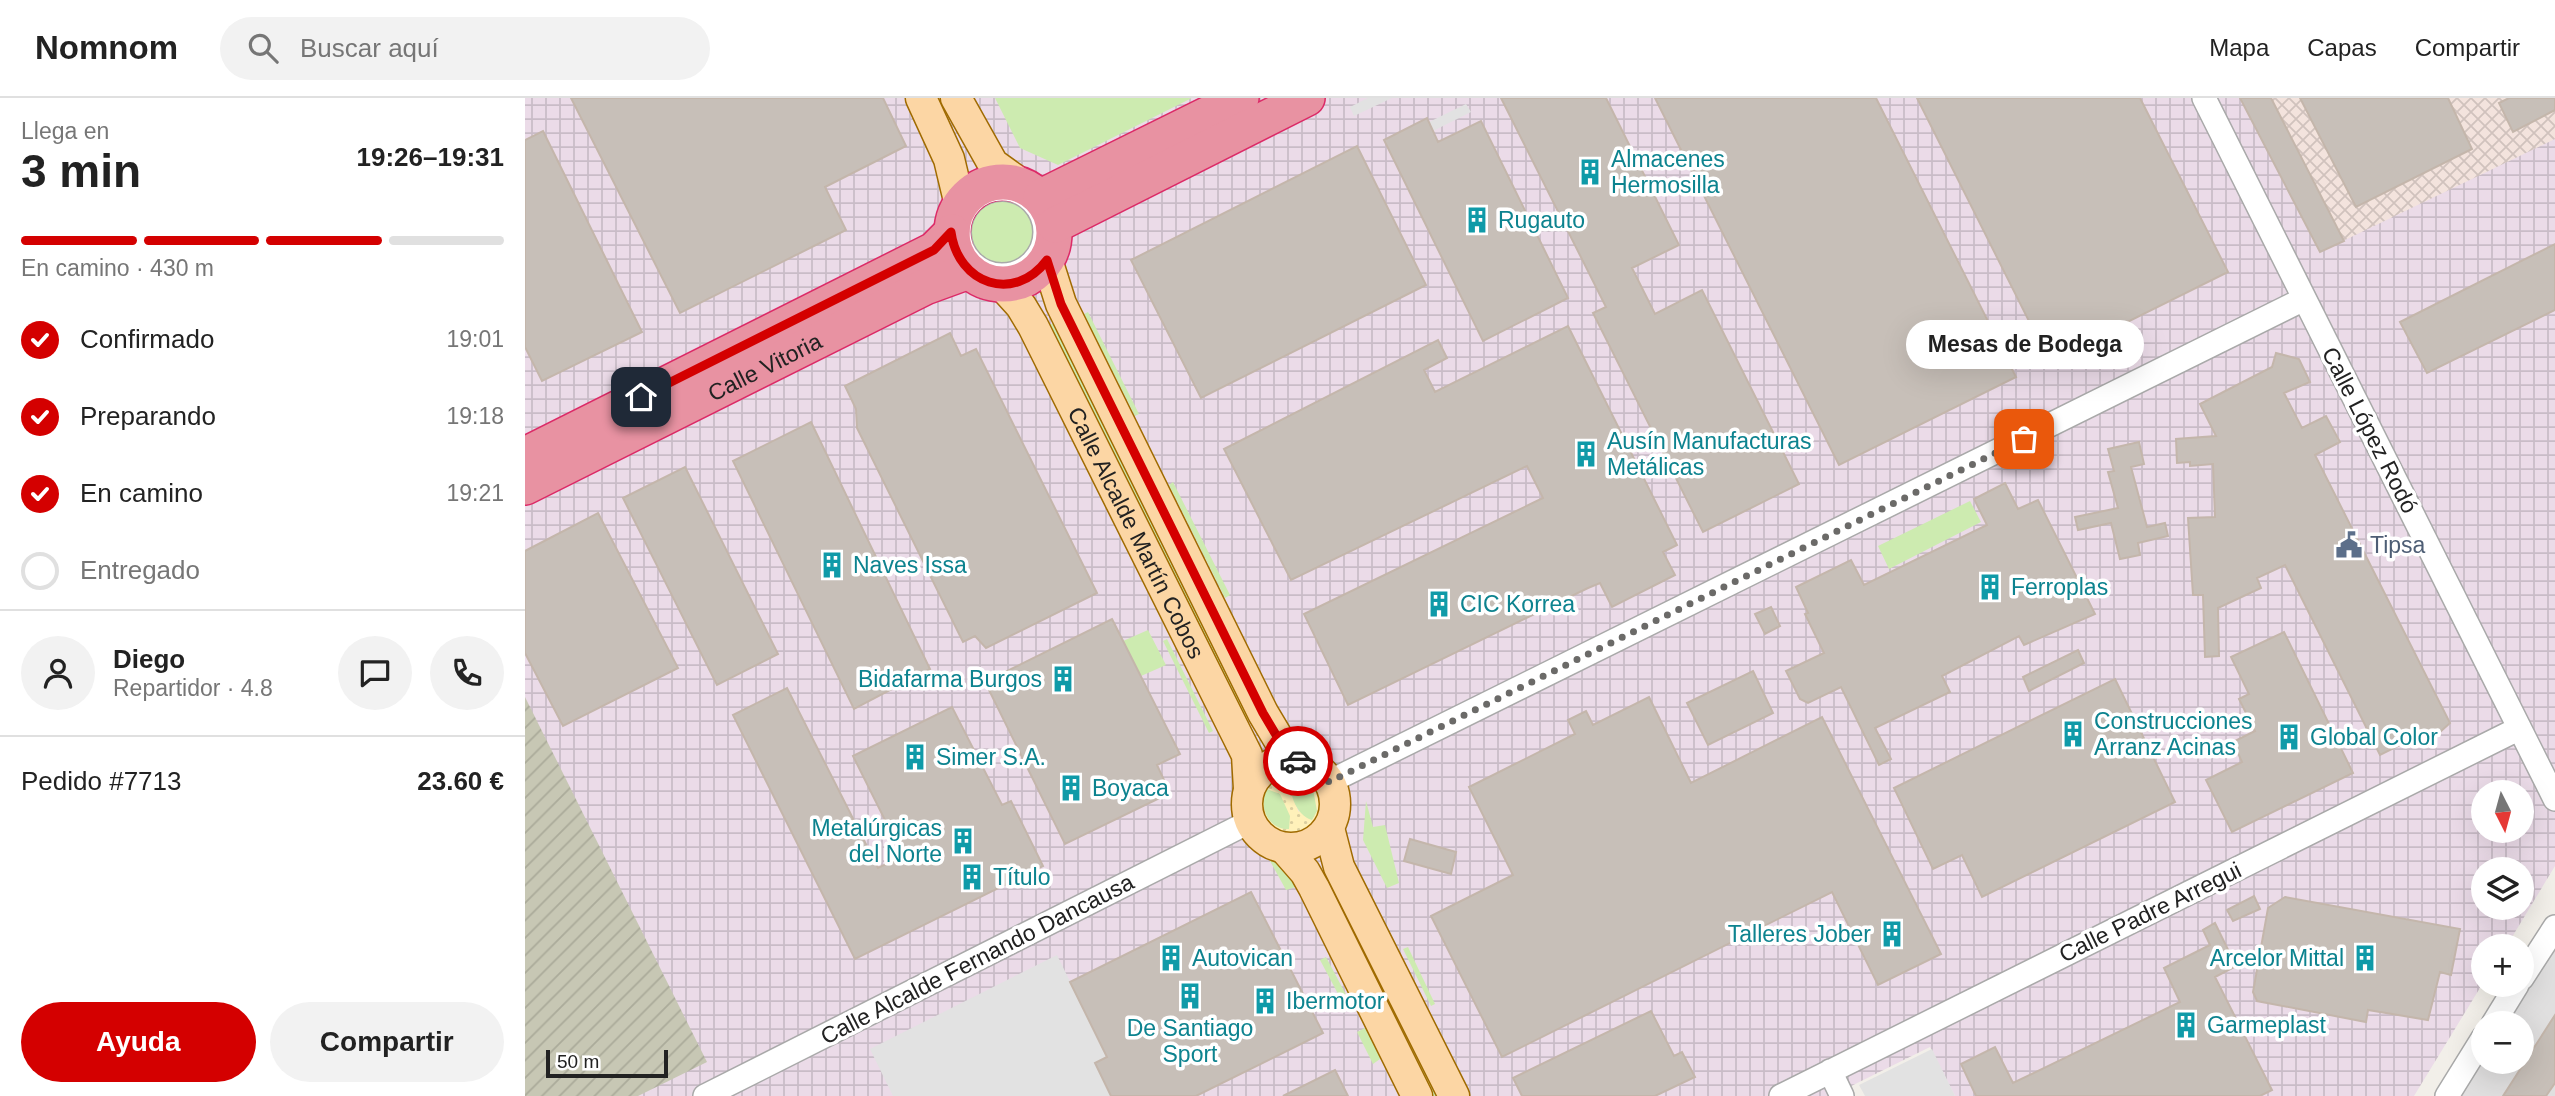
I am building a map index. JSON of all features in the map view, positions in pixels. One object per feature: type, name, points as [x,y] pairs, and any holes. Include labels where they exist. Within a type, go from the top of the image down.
[{"type":"highway","points":[[1039,202],[1241,98]]},
{"type":"highway","points":[[1039,202],[1307,98]]},
{"type":"highway","points":[[998,181],[1039,202],[1053,249],[1027,278],[985,278],[957,254],[956,218],[976,189],[998,181]]},
{"type":"highway","name":"Calle Vitoria","points":[[525,455],[934,250],[956,218]]},
{"type":"highway","name":"Calle Vitoria","points":[[525,487],[925,288],[985,278]]},
{"type":"main road","points":[[921,98],[949,159],[956,218]]},
{"type":"main road","points":[[956,98],[988,157],[1039,202]]},
{"type":"main road","name":"Calle Alcalde Martín Cobos","points":[[1043,258],[1070,323],[1263,713],[1291,760]]},
{"type":"main road","name":"Calle Alcalde Martín Cobos","points":[[985,278],[1027,316],[1247,755],[1249,789]]},
{"type":"main road","points":[[1417,1096],[1305,872],[1284,848],[1262,838],[1249,822],[1246,809],[1249,789],[1265,768],[1291,760],[1313,766],[1329,782],[1335,805],[1329,828],[1339,867],[1454,1096]]},
{"type":"main road","points":[[1284,848],[1310,845],[1329,828]]},
{"type":"street","name":"Calle López Rodó","points":[[2204,98],[2555,799]]},
{"type":"street","points":[[1329,782],[2304,299]]},
{"type":"street","name":"Calle Padre Arregui","points":[[1781,1096],[2518,729]]},
{"type":"street","name":"Calle Alcalde Fernando Dancausa","points":[[705,1096],[1249,822]]},
{"type":"street","points":[[2534,959],[2555,927]]},
{"type":"street","points":[[2447,1096],[2471,1057]]},
{"type":"street","points":[[1830,1071],[1842,1096]]},
{"type":"shaded area","points":[[525,98],[2555,98],[2555,866],[2534,901],[2534,857],[2471,857],[2471,920],[2522,920],[2514,934],[2471,934],[2471,997],[2474,997],[2414,1096],[1955,1096],[1930,1047],[1831,1096],[525,1096]]},
{"type":"shaded area","points":[[1368,98],[1392,98],[1354,116],[1350,107]]},
{"type":"shaded area","points":[[2240,98],[2555,98],[2555,139],[2320,252]]},
{"type":"shaded area","points":[[1466,104],[1471,112],[1433,131],[1429,122]]},
{"type":"shaded area","points":[[525,697],[707,1062],[638,1096],[525,1096]]},
{"type":"shaded area","points":[[2555,927],[2555,1096],[2447,1096],[2471,1058],[2471,1074],[2534,1074],[2534,1011],[2501,1011],[2510,997],[2534,997],[2534,960]]},
{"type":"shaded area","points":[[1057,955],[1107,1057],[1095,1063],[1111,1096],[893,1096],[870,1049]]},
{"type":"shaded area","points":[[1932,1049],[1955,1096],[1865,1096],[1859,1085]]},
{"type":"sand","points":[[1291,770],[1311,778],[1320,790],[1322,805],[1317,819],[1307,830],[1294,836],[1279,835],[1264,824],[1256,806],[1260,789],[1273,776]],"holes":[[[1303,779],[1313,789],[1299,812],[1290,791],[1290,780]]]},
{"type":"green space","points":[[995,98],[1192,98],[1058,165],[1020,148]]},
{"type":"green space","points":[[1003,192],[1018,195],[1031,204],[1040,217],[1043,232],[1040,247],[1031,260],[1018,269],[1003,272],[988,269],[975,260],[966,247],[963,232],[966,217],[975,204],[988,195]]},
{"type":"green space","points":[[1088,312],[1139,414],[1135,416],[1084,314]]},
{"type":"green space","points":[[1058,321],[1255,717],[1242,723],[1045,327]]},
{"type":"green space","points":[[1173,482],[1230,595],[1225,598],[1169,485]]},
{"type":"green space","points":[[1970,501],[1981,522],[1889,569],[1878,546]]},
{"type":"green space","points":[[1148,630],[1166,665],[1141,676],[1123,641]]},
{"type":"green space","points":[[1167,639],[1213,731],[1209,733],[1163,641]]},
{"type":"green space","points":[[1294,776],[1313,789],[1317,811],[1312,820],[1302,814],[1295,804],[1290,780]]},
{"type":"green space","points":[[1267,789],[1280,794],[1290,816],[1289,829],[1275,826],[1267,816],[1264,803]]},
{"type":"green space","points":[[1366,801],[1373,827],[1385,825],[1399,883],[1387,888],[1363,840]]},
{"type":"green space","points":[[1265,852],[1272,854],[1302,885],[1286,890]]},
{"type":"green space","points":[[1337,884],[1444,1096],[1428,1096],[1325,890]]},
{"type":"green space","points":[[1408,947],[1435,1004],[1431,1006],[1403,949]]},
{"type":"green space","points":[[1326,957],[1351,1004],[1345,1007],[1320,960]]},
{"type":"green space","points":[[1367,1027],[1387,1054],[1373,1064],[1357,1032]]},
{"type":"building","points":[[571,98],[883,98],[906,146],[825,187],[846,230],[680,313]]},
{"type":"building","points":[[1501,98],[1606,98],[1679,245],[1632,268],[1655,314],[1702,290],[1799,484],[1703,532],[1593,313],[1606,307]]},
{"type":"building","points":[[1655,98],[1876,98],[2016,377],[1839,465]]},
{"type":"building","points":[[1917,98],[2140,98],[2228,272],[2049,361]]},
{"type":"building","points":[[2240,98],[2271,98],[2344,241],[2320,252]]},
{"type":"building","points":[[2300,98],[2448,98],[2472,149],[2356,207]]},
{"type":"building","points":[[2509,98],[2555,98],[2555,110],[2513,132],[2499,103]]},
{"type":"building","name":"Rugauto","points":[[1427,118],[1438,142],[1481,121],[1568,298],[1483,341],[1384,140]]},
{"type":"building","points":[[543,131],[642,332],[542,381],[525,347],[525,140]]},
{"type":"building","points":[[1357,146],[1426,285],[1201,398],[1131,260]]},
{"type":"building","points":[[2555,244],[2555,310],[2427,373],[2400,322]]},
{"type":"building","points":[[1568,326],[1677,545],[1663,552],[1675,575],[1612,607],[1600,583],[1348,705],[1304,614],[1543,498],[1527,466],[1291,580],[1224,449],[1438,340],[1447,358],[1424,370],[1435,392]]},
{"type":"building","points":[[950,333],[961,356],[976,349],[1097,593],[986,648],[975,636],[963,642],[857,428],[856,409],[845,386]]},
{"type":"building","points":[[2276,353],[2299,359],[2310,382],[2284,393],[2302,428],[2326,416],[2340,442],[2315,455],[2450,723],[2440,732],[2424,733],[2380,755],[2285,565],[2257,578],[2261,588],[2218,608],[2219,656],[2205,657],[2203,595],[2193,595],[2188,518],[2215,517],[2213,464],[2190,466],[2190,462],[2177,463],[2176,439],[2216,436],[2200,404],[2272,367]]},
{"type":"building","name":"Naves Issa","points":[[811,422],[930,669],[854,709],[733,461]]},
{"type":"building","points":[[2139,442],[2144,464],[2131,467],[2147,527],[2165,523],[2168,536],[2138,543],[2140,555],[2120,559],[2111,523],[2078,530],[2075,517],[2118,508],[2108,472],[2114,471],[2108,449]]},
{"type":"building","points":[[685,467],[778,654],[717,685],[623,498]]},
{"type":"building","points":[[2005,483],[2018,509],[2038,500],[2095,614],[2024,645],[2019,636],[1942,676],[1950,692],[1875,728],[1891,759],[1879,765],[1841,687],[1808,703],[1800,699],[1786,671],[1824,653],[1805,614],[1808,613],[1796,587],[1851,560],[1864,585],[1987,525],[1974,499]]},
{"type":"building","points":[[598,513],[678,668],[563,726],[525,653],[525,551]]},
{"type":"building","points":[[1771,607],[1780,626],[1765,634],[1755,614]]},
{"type":"building","points":[[1112,619],[1180,754],[1157,765],[1170,793],[1065,844],[985,682]]},
{"type":"building","name":"Global Color","points":[[2284,632],[2353,773],[2232,832],[2206,780],[2242,762],[2233,742],[2255,731],[2239,699],[2249,694],[2231,657]]},
{"type":"building","points":[[2078,650],[2084,663],[2029,691],[2023,677]]},
{"type":"building","points":[[1753,671],[1773,713],[1708,745],[1687,703]]},
{"type":"building","name":"Construcciones Arranz Acinas","points":[[2115,679],[2175,802],[1982,897],[1962,855],[1933,869],[1894,788]]},
{"type":"building","points":[[787,688],[878,868],[903,856],[853,756],[952,707],[1002,805],[1011,801],[1043,866],[855,959],[733,715]]},
{"type":"building","points":[[1649,697],[1691,783],[1822,717],[1941,954],[1878,985],[1832,892],[1502,1057],[1431,916],[1513,875],[1469,787],[1575,734],[1568,720],[1586,711],[1593,725]]},
{"type":"building","points":[[1410,839],[1456,852],[1451,874],[1404,861]]},
{"type":"building","points":[[1251,892],[1323,1033],[1196,1096],[1111,1096],[1095,1063],[1107,1057],[1070,982]]},
{"type":"building","points":[[2254,896],[2260,909],[2233,921],[2227,910]]},
{"type":"building","name":"Arcelor Mittal","points":[[2285,897],[2460,929],[2451,975],[2440,972],[2428,1020],[2368,1010],[2366,1022],[2257,1001],[2253,992],[2268,908]]},
{"type":"building","name":"Garmeplast","points":[[2215,923],[2236,966],[2215,977],[2272,1090],[2260,1096],[1976,1096],[1961,1064],[1995,1047],[2013,1083],[2180,1002],[2164,968],[2210,945],[2203,930]]},
{"type":"building","points":[[1651,1011],[1674,1056],[1682,1052],[1695,1077],[1655,1096],[1522,1096],[1513,1078]]},
{"type":"building","points":[[2555,1015],[2555,1083],[2546,1096],[2503,1096],[2517,1074],[2534,1074],[2534,1048]]},
{"type":"building","points":[[1335,1070],[1348,1096],[1283,1096]]},
{"type":"way so far","points":[[1298,761],[1313,766],[1329,782],[2024,439]]},
{"type":"place","name":"Almacenes Hermosilla","points":[[1590,172]]},
{"type":"place","name":"Rugauto","points":[[1477,220]]},
{"type":"place","name":"Mesas de Bodega","points":[[2024,439]]},
{"type":"place","name":"Ausín Manufacturas Metálicas","points":[[1586,454]]},
{"type":"place","name":"Tipsa","points":[[2349,545]]},
{"type":"place","name":"Naves Issa","points":[[832,565]]},
{"type":"place","name":"Ferroplas","points":[[1990,587]]},
{"type":"place","name":"CIC Korrea","points":[[1439,604]]},
{"type":"place","name":"Bidafarma Burgos","points":[[1063,679]]},
{"type":"place","name":"Construcciones Arranz Acinas","points":[[2073,734]]},
{"type":"place","name":"Global Color","points":[[2289,737]]},
{"type":"place","name":"Simer S.A.","points":[[915,757]]},
{"type":"place","name":"Boyaca","points":[[1071,788]]},
{"type":"place","name":"Metalúrgicas del Norte","points":[[963,841]]},
{"type":"place","name":"Título","points":[[972,877]]},
{"type":"place","name":"Talleres Jober","points":[[1892,934]]},
{"type":"place","name":"Autovican","points":[[1171,958]]},
{"type":"place","name":"Arcelor Mittal","points":[[2365,958]]},
{"type":"place","name":"De Santiago Sport","points":[[1190,996]]},
{"type":"place","name":"Ibermotor","points":[[1265,1001]]},
{"type":"place","name":"Garmeplast","points":[[2186,1025]]},
{"type":"route","points":[[641,397],[934,250],[951,232],[962,264],[981,279],[991,282],[1019,282],[1035,273],[1047,260],[1061,304],[1263,713],[1291,760],[1298,761]]}]
